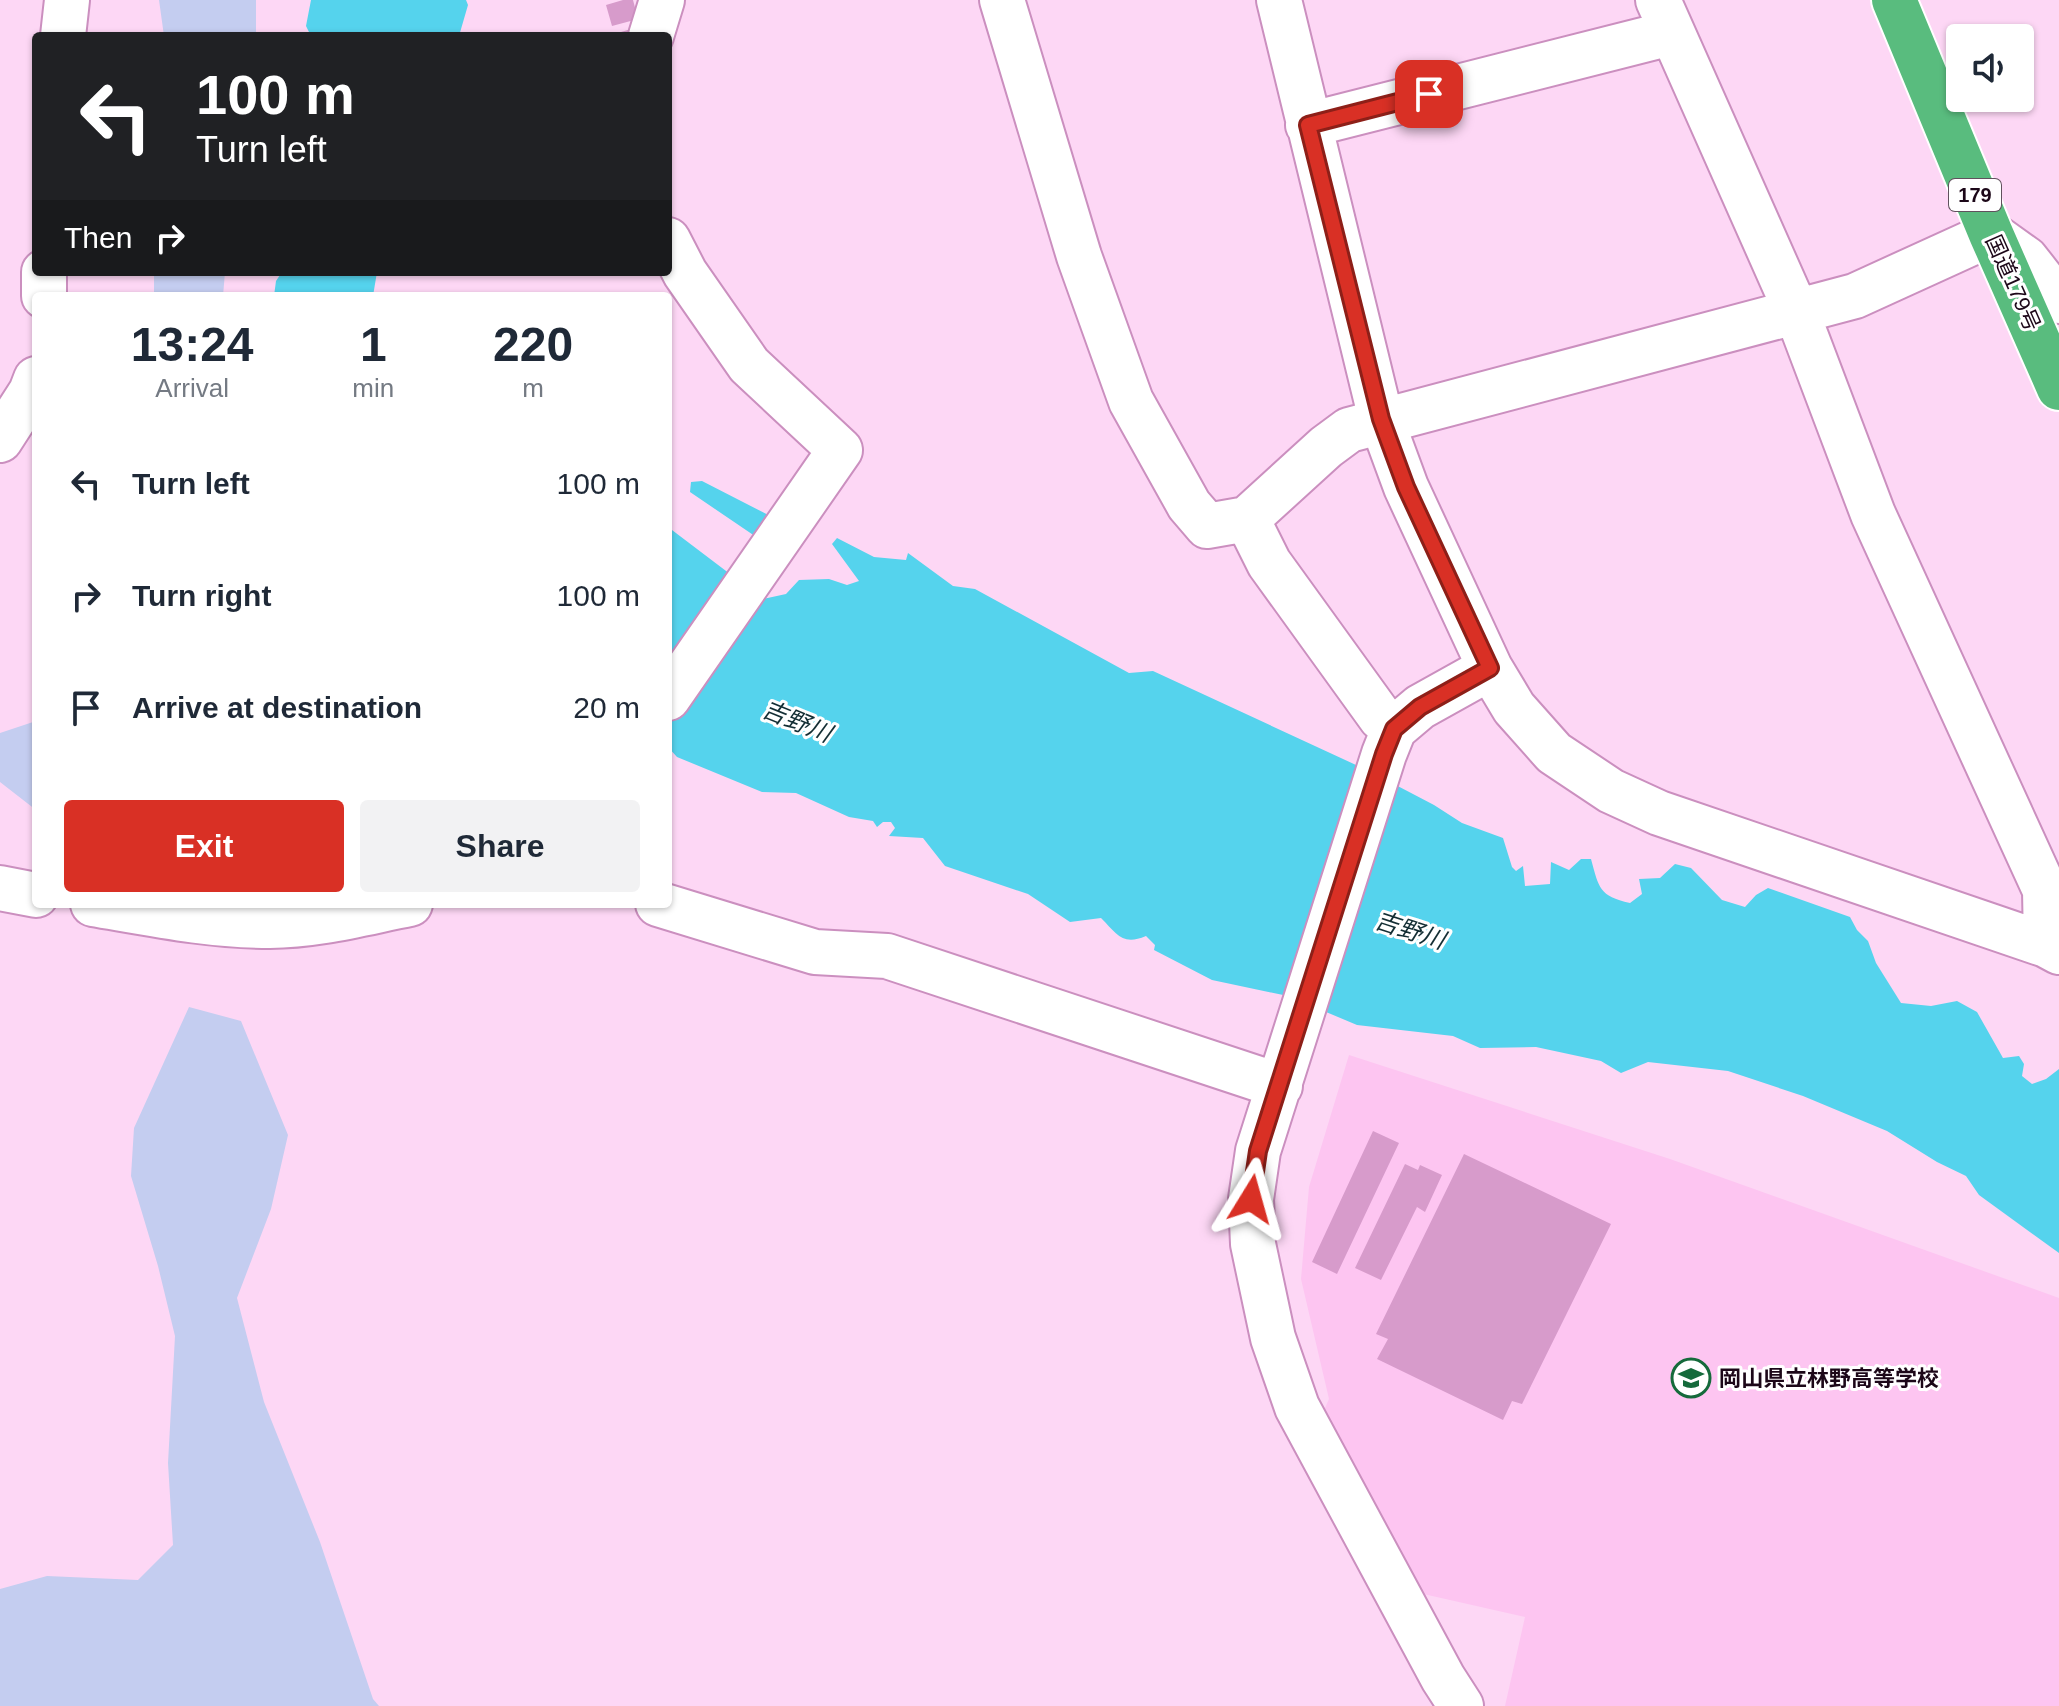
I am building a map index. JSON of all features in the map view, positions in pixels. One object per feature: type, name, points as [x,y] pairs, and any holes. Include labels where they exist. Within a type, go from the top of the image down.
[{"type":"highway","name":"国道179号","points":[[1894,0],[2059,388]]},
{"type":"street","points":[[63,32],[67,0]]},
{"type":"street","points":[[652,32],[662,0]]},
{"type":"street","points":[[1002,0],[1079,256],[1131,401],[1189,505],[1207,526],[1247,519],[1349,430],[1381,419],[1855,296],[1991,234],[2026,259],[2059,301]]},
{"type":"street","points":[[1279,0],[1308,125],[1381,419],[1406,487],[1490,668],[1514,708],[1554,753],[1611,791],[1659,813],[2053,949],[2045,890],[1873,514],[1797,313],[1665,16],[1308,125]]},
{"type":"street","points":[[672,248],[685,273],[749,365],[840,450],[672,692]]},
{"type":"street","points":[[0,440],[32,389]]},
{"type":"street","points":[[1247,519],[1269,563],[1381,718],[1389,741]]},
{"type":"street","points":[[1461,1706],[1297,1407],[1273,1338],[1253,1244],[1251,1199],[1258,1151],[1389,741],[1420,707],[1490,668]]},
{"type":"street","points":[[0,888],[32,894]]},
{"type":"street","points":[[117,908],[213,924],[273,926],[390,908]]},
{"type":"street","points":[[671,908],[815,952],[887,956],[1286,1067]]},
{"type":"shaded area","points":[[159,0],[256,0],[256,32],[163,32]]},
{"type":"shaded area","points":[[154,276],[225,276],[223,292],[154,292]]},
{"type":"shaded area","points":[[32,722],[32,807],[0,782],[0,733]]},
{"type":"shaded area","points":[[189,1007],[241,1021],[288,1135],[271,1209],[237,1298],[264,1402],[320,1542],[373,1699],[379,1706],[0,1706],[0,1589],[47,1576],[138,1580],[173,1545],[168,1463],[175,1336],[131,1176],[134,1128]]},
{"type":"shaded area","name":"岡山県立林野高等学校","points":[[1349,1055],[1670,1159],[2059,1298],[2059,1706],[1505,1706],[1525,1617],[1419,1593],[1322,1415],[1329,1399],[1301,1279],[1309,1187]]},
{"type":"water","points":[[311,0],[466,0],[468,5],[460,32],[309,32],[306,26]]},
{"type":"water","points":[[279,276],[376,276],[374,292],[275,292]]},
{"type":"water","points":[[702,481],[780,521],[765,543],[690,492],[691,482]]},
{"type":"water","name":"吉野川","points":[[672,530],[763,599],[786,594],[799,580],[829,579],[847,585],[859,581],[832,544],[837,538],[874,557],[906,560],[908,553],[953,586],[975,589],[1129,673],[1153,671],[1369,771],[1462,823],[1503,838],[1512,867],[1516,871],[1523,866],[1525,886],[1550,884],[1551,862],[1569,870],[1581,859],[1591,859],[1596,877],[1606,894],[1630,903],[1642,894],[1639,879],[1660,878],[1675,864],[1691,868],[1722,900],[1745,907],[1768,888],[1850,917],[1868,941],[1876,963],[1901,1003],[1931,1006],[1957,1001],[1977,1012],[2003,1058],[2019,1056],[2024,1064],[2022,1076],[2032,1084],[2046,1079],[2059,1069],[2059,1253],[1979,1195],[1966,1176],[1887,1131],[1803,1096],[1728,1071],[1648,1062],[1621,1073],[1601,1061],[1536,1047],[1480,1048],[1453,1036],[1357,1025],[1288,996],[1212,980],[1154,950],[1155,945],[1146,936],[1131,940],[1120,937],[1101,918],[1070,922],[1028,894],[945,866],[923,838],[889,836],[895,828],[891,822],[883,822],[877,827],[873,821],[849,817],[796,793],[762,792],[677,757],[672,751]]},
{"type":"building","points":[[633,0],[638,19],[612,26],[606,5]]},
{"type":"building","points":[[1373,1131],[1399,1143],[1337,1274],[1312,1262]]},
{"type":"building","points":[[1464,1154],[1611,1224],[1522,1404],[1512,1401],[1503,1420],[1377,1359],[1388,1339],[1376,1334]]},
{"type":"building","points":[[1405,1164],[1418,1170],[1420,1165],[1442,1175],[1425,1212],[1417,1207],[1381,1280],[1355,1268]]},
{"type":"place","name":"岡山県立林野高等学校","points":[[1691,1378]]},
{"type":"route","points":[[1251,1199],[1258,1151],[1394,729],[1420,707],[1490,668],[1406,487],[1381,419],[1308,125],[1429,94]]}]
